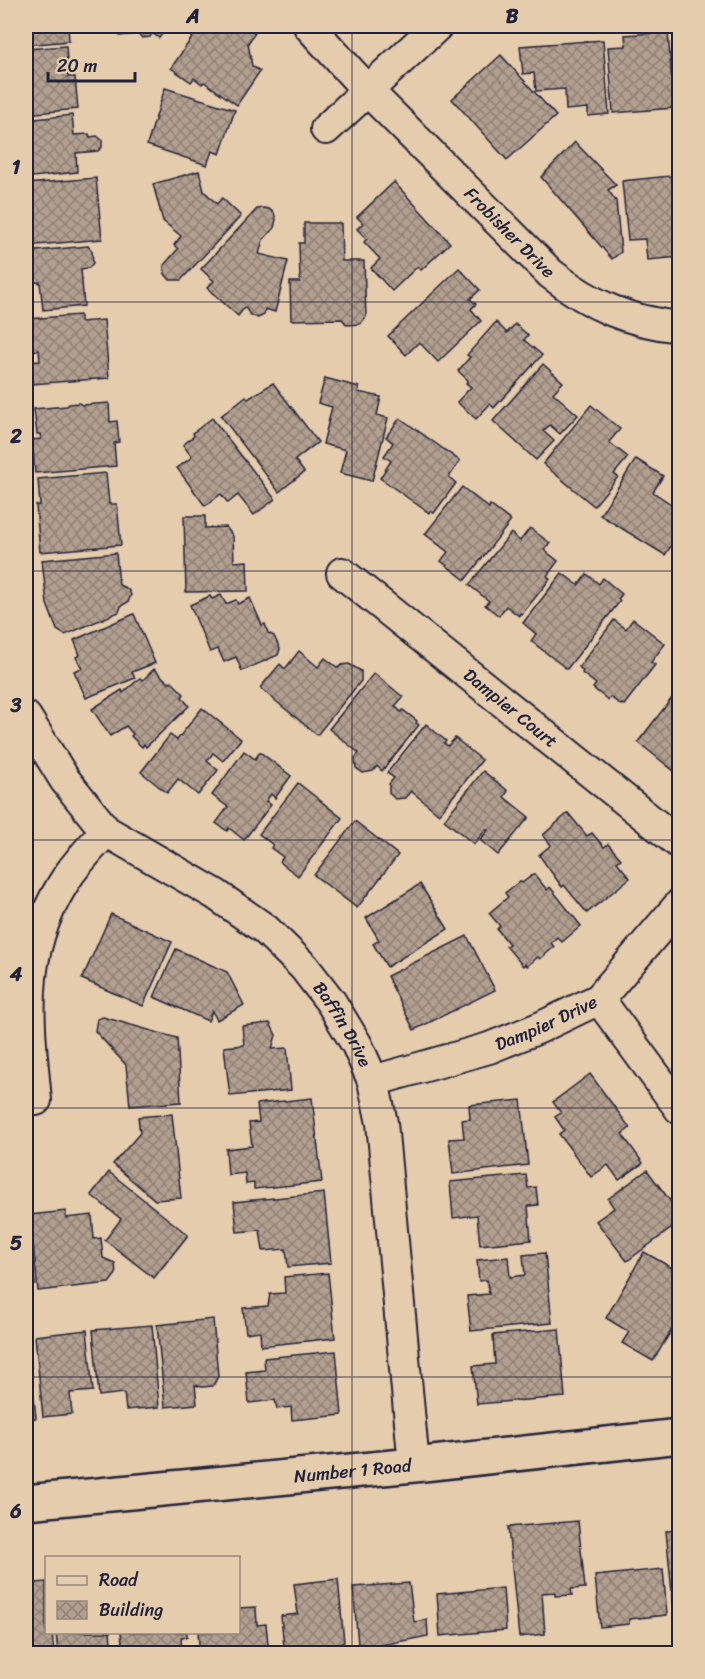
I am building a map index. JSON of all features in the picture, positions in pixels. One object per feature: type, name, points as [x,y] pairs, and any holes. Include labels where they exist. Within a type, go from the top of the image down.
[{"type":"main road","name":"Number 1 Road","points":[[26,1502],[414,1465],[680,1436]]},
{"type":"street","name":"Frobisher Drive","points":[[309,26],[367,90],[550,274],[579,295],[633,320],[680,327]]},
{"type":"street","points":[[326,129],[437,26]]},
{"type":"street","name":"Dampier Court","points":[[342,573],[680,844]]},
{"type":"street","name":"Baffin Drive","points":[[26,717],[65,780],[106,831],[214,894],[265,929],[304,967],[331,1002],[357,1045],[373,1081],[382,1124],[414,1465]]},
{"type":"street","points":[[36,1100],[30,1032],[30,996],[35,945],[49,910],[70,873],[106,831]]},
{"type":"street","name":"Dampier Drive","points":[[373,1081],[489,1048],[539,1028],[599,999],[680,904]]},
{"type":"street","points":[[599,999],[680,1109]]},
{"type":"building","points":[[26,26],[68,26],[69,41],[26,45]]},
{"type":"building","points":[[119,26],[168,26],[159,38],[152,33],[150,37],[142,38],[138,34],[120,36]]},
{"type":"building","points":[[200,26],[245,26],[255,33],[248,43],[252,66],[260,71],[237,105],[204,82],[202,84],[194,78],[191,82],[171,68]]},
{"type":"building","points":[[680,31],[680,86],[673,32]]},
{"type":"building","points":[[668,32],[674,108],[613,113],[608,47],[626,46],[625,35]]},
{"type":"building","points":[[603,40],[609,114],[588,116],[588,108],[566,110],[565,89],[536,91],[534,73],[523,74],[520,46]]},
{"type":"building","points":[[66,46],[68,77],[75,77],[78,109],[26,114],[26,49]]},
{"type":"building","points":[[501,55],[556,116],[507,160],[452,99]]},
{"type":"building","points":[[165,88],[235,110],[220,154],[212,151],[207,165],[147,145]]},
{"type":"building","points":[[72,115],[74,135],[97,136],[102,140],[102,147],[98,151],[76,153],[77,172],[32,177],[26,172],[26,120]]},
{"type":"building","points":[[575,142],[616,185],[608,190],[616,201],[621,252],[612,259],[541,177]]},
{"type":"building","points":[[199,171],[204,191],[217,204],[222,198],[241,216],[181,280],[170,280],[165,274],[164,265],[178,249],[174,245],[181,236],[163,221],[153,184]]},
{"type":"building","points":[[680,175],[680,257],[647,260],[645,239],[628,240],[622,181]]},
{"type":"building","points":[[96,178],[102,239],[26,246],[26,205],[28,204],[26,184]]},
{"type":"building","points":[[394,182],[450,243],[421,270],[417,267],[392,291],[371,268],[380,259],[364,242],[367,239],[357,229],[363,223],[357,217]]},
{"type":"building","points":[[263,208],[274,213],[276,219],[274,228],[263,240],[259,254],[288,261],[275,312],[265,309],[264,315],[258,318],[250,315],[245,307],[238,316],[207,288],[214,281],[201,269],[257,209]]},
{"type":"building","points":[[304,223],[341,223],[342,261],[364,261],[366,317],[360,324],[347,325],[342,319],[291,320],[290,282],[300,282],[299,243],[304,243]]},
{"type":"building","points":[[88,246],[92,251],[93,263],[89,268],[81,269],[84,306],[43,310],[40,282],[26,283],[26,252]]},
{"type":"building","points":[[459,268],[480,290],[470,299],[476,304],[471,309],[481,321],[438,362],[419,342],[406,355],[388,336]]},
{"type":"building","points":[[80,315],[80,322],[104,320],[109,378],[32,384],[30,362],[40,361],[39,350],[29,351],[27,319]]},
{"type":"building","points":[[496,322],[507,333],[515,324],[528,335],[524,340],[542,355],[494,408],[490,404],[476,419],[457,402],[471,387],[466,383],[468,380],[458,371],[470,357],[467,355]]},
{"type":"building","points":[[543,364],[563,382],[553,393],[578,415],[560,434],[550,425],[543,431],[554,441],[536,460],[493,421]]},
{"type":"building","points":[[325,378],[359,387],[358,392],[381,397],[377,415],[388,418],[372,481],[340,473],[346,450],[323,444],[332,407],[318,403]]},
{"type":"building","points":[[273,383],[318,442],[295,460],[304,472],[279,492],[221,416],[246,396],[248,399]]},
{"type":"building","points":[[79,403],[82,405],[109,403],[110,422],[117,421],[119,442],[114,443],[116,466],[35,473],[32,440],[41,439],[40,434],[37,434],[34,409]]},
{"type":"building","points":[[591,405],[620,429],[609,442],[628,457],[614,474],[618,477],[594,506],[543,464]]},
{"type":"building","points":[[212,418],[275,499],[254,515],[238,495],[228,503],[221,494],[205,506],[177,468],[192,457],[183,445],[194,436],[193,433]]},
{"type":"building","points":[[400,418],[460,461],[449,477],[456,483],[434,513],[430,511],[429,513],[380,478],[391,461],[384,456],[393,443],[386,437]]},
{"type":"building","points":[[636,459],[663,476],[653,492],[674,506],[671,513],[677,517],[672,526],[680,532],[665,555],[600,515]]},
{"type":"building","points":[[106,473],[109,504],[117,504],[121,545],[40,552],[36,505],[40,505],[38,479]]},
{"type":"building","points":[[462,487],[489,508],[490,505],[511,521],[465,580],[441,561],[448,552],[425,534]]},
{"type":"building","points":[[184,516],[205,516],[205,528],[226,527],[233,536],[234,562],[247,561],[248,591],[186,592]]},
{"type":"building","points":[[530,528],[550,543],[544,550],[558,561],[547,576],[550,579],[522,614],[520,613],[519,616],[506,606],[499,616],[485,605],[489,601],[469,585],[511,533],[520,541]]},
{"type":"building","points":[[116,553],[119,585],[128,589],[131,595],[128,602],[121,606],[119,612],[65,635],[57,630],[47,604],[42,560]]},
{"type":"building","points":[[562,573],[578,585],[587,574],[599,584],[603,578],[622,594],[618,599],[620,601],[567,669],[531,641],[536,634],[523,623]]},
{"type":"building","points":[[221,595],[226,604],[236,600],[238,604],[250,598],[262,625],[265,624],[268,633],[274,636],[280,649],[278,655],[242,671],[236,657],[224,662],[218,649],[210,652],[190,605],[210,596],[212,599]]},
{"type":"building","points":[[134,614],[155,663],[132,672],[135,678],[86,698],[74,671],[82,668],[76,657],[80,655],[74,640]]},
{"type":"building","points":[[633,619],[665,644],[651,662],[655,665],[624,705],[621,705],[610,697],[608,700],[593,688],[596,684],[582,673],[579,667],[614,620],[626,629]]},
{"type":"building","points":[[299,651],[318,667],[325,658],[338,668],[349,664],[361,671],[361,681],[317,735],[260,688],[280,664],[285,669]]},
{"type":"building","points":[[154,669],[184,694],[182,697],[189,706],[146,747],[144,744],[142,747],[131,736],[133,734],[126,726],[110,736],[92,709],[122,690],[123,693],[140,678],[143,680]]},
{"type":"building","points":[[374,673],[403,697],[395,706],[417,721],[419,725],[382,771],[377,766],[373,771],[363,773],[356,768],[355,758],[359,753],[329,729]]},
{"type":"building","points":[[675,694],[680,698],[680,776],[638,742]]},
{"type":"building","points":[[202,708],[241,739],[223,761],[213,753],[207,761],[218,770],[198,795],[178,779],[167,793],[141,772],[170,735],[177,740]]},
{"type":"building","points":[[426,724],[446,741],[444,743],[448,746],[455,738],[482,760],[439,814],[411,791],[405,798],[395,799],[389,793],[389,784],[394,778],[387,773]]},
{"type":"building","points":[[244,751],[255,759],[260,752],[291,776],[275,798],[271,794],[266,801],[271,805],[244,840],[229,828],[227,831],[216,823],[228,807],[212,795]]},
{"type":"building","points":[[483,771],[508,791],[504,797],[529,817],[498,855],[480,840],[488,830],[486,829],[474,844],[444,820]]},
{"type":"building","points":[[298,783],[342,818],[298,876],[280,862],[283,857],[271,848],[273,845],[259,834]]},
{"type":"building","points":[[568,813],[587,836],[592,833],[604,847],[608,844],[621,859],[617,862],[630,878],[587,913],[564,885],[562,887],[539,855],[551,845],[543,835]]},
{"type":"building","points":[[355,821],[398,855],[357,908],[314,875]]},
{"type":"building","points":[[534,874],[547,890],[550,887],[581,926],[562,942],[557,937],[551,943],[554,947],[540,959],[538,957],[527,966],[525,964],[523,966],[506,946],[509,944],[497,929],[500,926],[489,913],[508,897],[505,893],[520,881],[522,883]]},
{"type":"building","points":[[420,884],[448,929],[387,967],[373,944],[379,940],[366,918]]},
{"type":"building","points":[[111,914],[172,942],[143,1006],[82,979]]},
{"type":"building","points":[[467,936],[495,990],[414,1030],[387,976]]},
{"type":"building","points":[[176,949],[227,972],[244,1005],[217,1020],[212,1011],[208,1021],[154,997]]},
{"type":"building","points":[[103,1017],[177,1038],[181,1102],[130,1106],[126,1065],[95,1031],[97,1019]]},
{"type":"building","points":[[270,1023],[276,1035],[272,1049],[287,1048],[291,1090],[230,1096],[224,1047],[244,1045],[242,1026]]},
{"type":"building","points":[[590,1074],[630,1128],[622,1134],[643,1163],[619,1180],[608,1165],[591,1177],[559,1134],[564,1130],[555,1117],[561,1113],[553,1102]]},
{"type":"building","points":[[312,1098],[322,1182],[254,1189],[254,1183],[246,1184],[245,1173],[228,1175],[226,1149],[252,1146],[249,1123],[259,1122],[257,1104]]},
{"type":"building","points":[[521,1100],[528,1165],[453,1174],[449,1139],[464,1138],[462,1120],[470,1119],[469,1105]]},
{"type":"building","points":[[172,1114],[181,1198],[155,1200],[113,1164],[140,1133],[138,1117]]},
{"type":"building","points":[[647,1170],[680,1214],[680,1222],[627,1261],[596,1221],[614,1208],[608,1199]]},
{"type":"building","points":[[109,1172],[188,1235],[154,1278],[105,1240],[121,1219],[91,1195]]},
{"type":"building","points":[[526,1175],[528,1188],[536,1187],[538,1205],[528,1206],[531,1240],[480,1245],[477,1215],[453,1218],[450,1182]]},
{"type":"building","points":[[324,1193],[331,1263],[288,1267],[286,1249],[263,1251],[260,1230],[237,1232],[234,1202]]},
{"type":"building","points":[[66,1211],[66,1218],[92,1215],[94,1239],[101,1238],[103,1258],[115,1263],[116,1274],[109,1283],[38,1291],[30,1215]]},
{"type":"building","points":[[29,1230],[35,1285],[26,1286],[26,1231]]},
{"type":"building","points":[[644,1252],[672,1268],[680,1255],[680,1316],[653,1361],[622,1343],[629,1332],[606,1318]]},
{"type":"building","points":[[545,1253],[552,1323],[471,1331],[467,1296],[489,1294],[487,1280],[479,1281],[477,1260],[508,1257],[510,1277],[525,1275],[523,1255]]},
{"type":"building","points":[[328,1273],[335,1338],[261,1346],[260,1331],[246,1333],[243,1308],[268,1306],[270,1294],[285,1293],[284,1277]]},
{"type":"building","points":[[213,1319],[218,1376],[213,1386],[195,1385],[197,1404],[165,1407],[157,1325]]},
{"type":"building","points":[[152,1325],[159,1407],[126,1410],[124,1393],[99,1396],[93,1330]]},
{"type":"building","points":[[559,1329],[565,1397],[477,1404],[473,1366],[495,1364],[493,1335]]},
{"type":"building","points":[[87,1330],[93,1391],[70,1393],[72,1414],[43,1417],[35,1336]]},
{"type":"building","points":[[26,1336],[28,1336],[36,1418],[26,1419]]},
{"type":"building","points":[[336,1351],[342,1415],[292,1420],[291,1407],[277,1409],[275,1400],[249,1403],[246,1372],[265,1370],[264,1358]]},
{"type":"building","points":[[578,1521],[585,1588],[571,1589],[572,1595],[555,1596],[555,1592],[542,1593],[545,1634],[519,1637],[508,1527]]},
{"type":"building","points":[[680,1530],[680,1602],[673,1603],[666,1531]]},
{"type":"building","points":[[663,1569],[667,1615],[629,1619],[629,1624],[600,1627],[595,1576]]},
{"type":"building","points":[[338,1579],[344,1642],[320,1648],[284,1647],[281,1616],[298,1614],[294,1584]]},
{"type":"building","points":[[45,1582],[45,1634],[52,1634],[54,1654],[26,1654],[26,1584]]},
{"type":"building","points":[[409,1583],[414,1622],[427,1620],[428,1636],[382,1645],[358,1644],[353,1587]]},
{"type":"building","points":[[503,1588],[506,1630],[440,1636],[437,1594]]},
{"type":"building","points":[[256,1607],[257,1625],[266,1624],[269,1654],[200,1654],[198,1634],[240,1634],[240,1608]]},
{"type":"building","points":[[56,1634],[110,1634],[112,1654],[58,1654]]},
{"type":"building","points":[[121,1634],[187,1634],[187,1637],[181,1637],[182,1654],[123,1654]]}]
